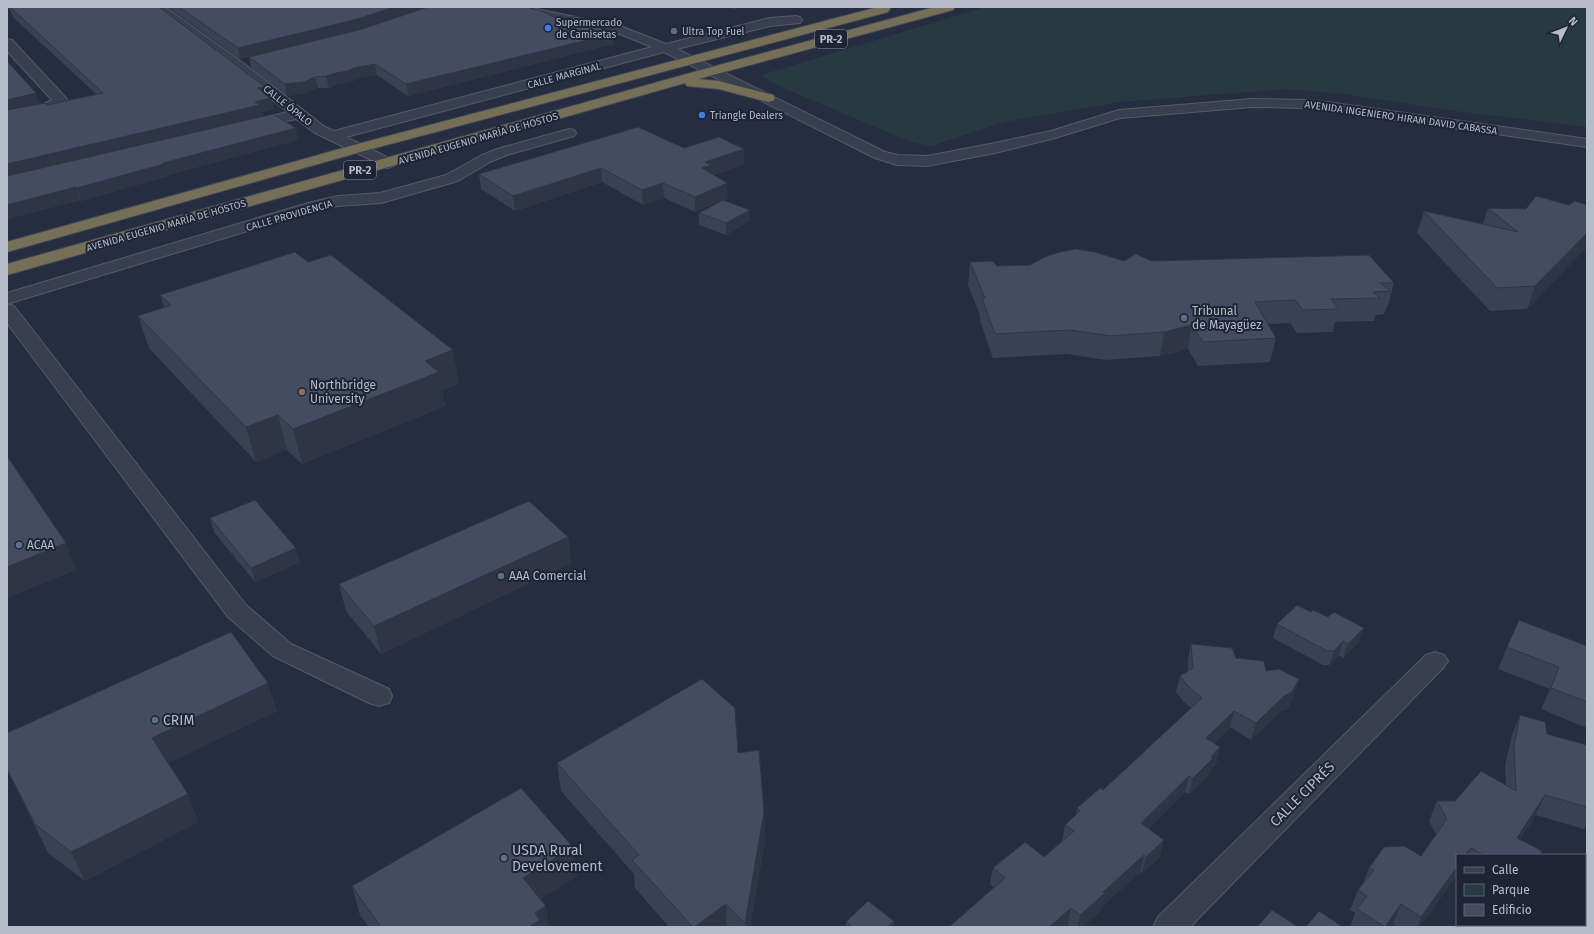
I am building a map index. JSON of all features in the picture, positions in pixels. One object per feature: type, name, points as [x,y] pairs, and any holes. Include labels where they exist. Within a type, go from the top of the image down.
[{"type":"highway","points":[[796,20],[814,20],[872,7]]},
{"type":"highway","name":"AVENIDA EUGENIO MARÍA DE HOSTOS","points":[[7,247],[359,148],[891,7]]},
{"type":"highway","name":"AVENIDA EUGENIO MARÍA DE HOSTOS","points":[[7,270],[296,188],[398,171],[447,147],[713,71],[949,7]]},
{"type":"highway","points":[[664,85],[698,83],[719,85],[768,98]]},
{"type":"highway","points":[[398,171],[447,147]]},
{"type":"street","name":"CALLE ÓPALO","points":[[157,7],[238,66],[320,130],[359,148],[398,171],[418,187]]},
{"type":"street","name":"AVENIDA INGENIERO HIRAM DAVID CABASSA","points":[[508,7],[620,30],[665,48],[713,71],[880,155],[908,161],[927,161],[995,148],[1055,134],[1119,114],[1252,103],[1307,104],[1334,107],[1587,143]]},
{"type":"street","name":"CALLE MARGINAL","points":[[333,136],[665,48],[770,22],[796,20]]},
{"type":"street","points":[[7,43],[61,101],[45,109],[7,118]]},
{"type":"street","points":[[238,66],[253,62]]},
{"type":"street","points":[[236,128],[298,114]]},
{"type":"street","name":"CALLE PROVIDENCIA","points":[[7,298],[314,206],[338,201],[381,198],[452,178],[485,159],[502,152],[569,133]]},
{"type":"street","points":[[7,310],[237,611],[282,650],[379,696]]},
{"type":"street","name":"CALLE CIPRÉS","points":[[1169,927],[1434,661]]},
{"type":"green space","points":[[985,7],[1587,7],[1587,127],[1447,110],[1345,94],[1286,89],[1119,102],[1004,122],[931,146],[911,142],[779,86],[761,75]]},
{"type":"building","points":[[10,7],[159,7],[265,87],[258,88],[271,98],[255,102],[260,105],[7,164],[7,110],[45,103],[47,105],[103,93]]},
{"type":"building","points":[[179,7],[394,7],[354,20],[238,48]]},
{"type":"building","points":[[428,7],[526,7],[542,11],[560,20],[577,16],[613,34],[406,84],[375,64],[326,76],[315,77],[304,82],[285,84],[249,57],[362,29]]},
{"type":"building","points":[[7,61],[36,93],[7,100]]},
{"type":"building","points":[[273,114],[296,128],[163,163],[164,164],[77,188],[76,187],[7,205],[7,176]]},
{"type":"building","points":[[638,127],[684,148],[719,137],[744,149],[705,162],[711,165],[702,168],[727,183],[695,197],[663,183],[642,190],[601,168],[513,196],[479,174]]},
{"type":"building","points":[[1536,196],[1569,205],[1575,201],[1587,205],[1587,233],[1535,286],[1497,288],[1424,211],[1518,232],[1488,208],[1526,209]]},
{"type":"building","points":[[723,200],[750,210],[726,223],[699,213]]},
{"type":"building","name":"Tribunal de Mayagüez","points":[[1076,249],[1095,252],[1124,261],[1136,254],[1152,261],[1369,255],[1394,283],[1380,283],[1391,291],[1373,292],[1380,298],[1331,299],[1339,309],[1303,310],[1295,300],[1255,302],[1276,338],[1203,342],[1192,325],[1164,332],[1110,336],[1070,330],[995,334],[982,298],[985,298],[970,262],[993,261],[997,266],[1030,265],[1047,256]]},
{"type":"building","points":[[295,252],[308,262],[331,255],[453,350],[425,361],[439,372],[293,429],[278,415],[246,427],[138,316],[171,305],[160,295]]},
{"type":"building","points":[[7,456],[66,543],[7,567]]},
{"type":"building","points":[[255,500],[296,548],[251,568],[210,518]]},
{"type":"building","points":[[529,501],[568,537],[374,626],[339,584]]},
{"type":"building","points":[[1297,605],[1311,612],[1313,610],[1328,617],[1334,612],[1364,628],[1348,644],[1343,641],[1334,651],[1327,651],[1277,624]]},
{"type":"building","points":[[1519,620],[1587,646],[1587,702],[1551,688],[1559,667],[1507,647]]},
{"type":"building","points":[[231,632],[268,683],[152,738],[188,794],[71,852],[35,824],[7,769],[7,733]]},
{"type":"building","points":[[1191,644],[1232,648],[1236,658],[1264,661],[1266,671],[1279,669],[1299,679],[1292,692],[1284,696],[1256,723],[1234,711],[1206,738],[1220,747],[1211,757],[1213,758],[1193,778],[1189,776],[1141,823],[1164,840],[1146,857],[1144,855],[1080,915],[1071,908],[1049,927],[949,927],[1005,878],[993,868],[1025,842],[1044,857],[1074,831],[1065,825],[1080,811],[1077,808],[1100,788],[1103,790],[1202,698],[1187,685],[1180,676],[1193,668]]},
{"type":"building","points":[[702,679],[735,708],[738,753],[759,750],[764,812],[745,923],[726,904],[693,927],[632,860],[639,855],[557,763]]},
{"type":"building","points":[[1520,715],[1545,722],[1547,734],[1587,745],[1587,807],[1545,795],[1517,838],[1542,851],[1540,854],[1482,854],[1471,848],[1466,854],[1456,854],[1456,868],[1421,917],[1401,904],[1385,927],[1357,909],[1367,896],[1358,890],[1374,870],[1369,868],[1384,847],[1404,846],[1421,856],[1447,819],[1437,801],[1455,801],[1481,771],[1516,791],[1514,746]]},
{"type":"building","points":[[521,788],[573,847],[523,878],[546,906],[535,913],[540,920],[529,927],[381,927],[352,886]]},
{"type":"building","points":[[868,901],[894,921],[887,927],[853,927],[846,922]]},
{"type":"building","points":[[1272,910],[1298,927],[1257,927]]},
{"type":"building","points":[[1319,911],[1343,927],[1306,927]]},
{"type":"place","name":"Supermercado de Camisetas","points":[[548,28]]},
{"type":"place","name":"Ultra Top Fuel","points":[[674,31]]},
{"type":"place","name":"Triangle Dealers","points":[[702,115]]},
{"type":"place","name":"Tribunal de Mayagüez","points":[[1184,318]]},
{"type":"place","name":"Northbridge University","points":[[302,392]]},
{"type":"place","name":"ACAA","points":[[19,545]]},
{"type":"place","name":"AAA Comercial","points":[[501,576]]},
{"type":"place","name":"CRIM","points":[[155,720]]},
{"type":"place","name":"USDA Rural Develovement","points":[[504,858]]}]
